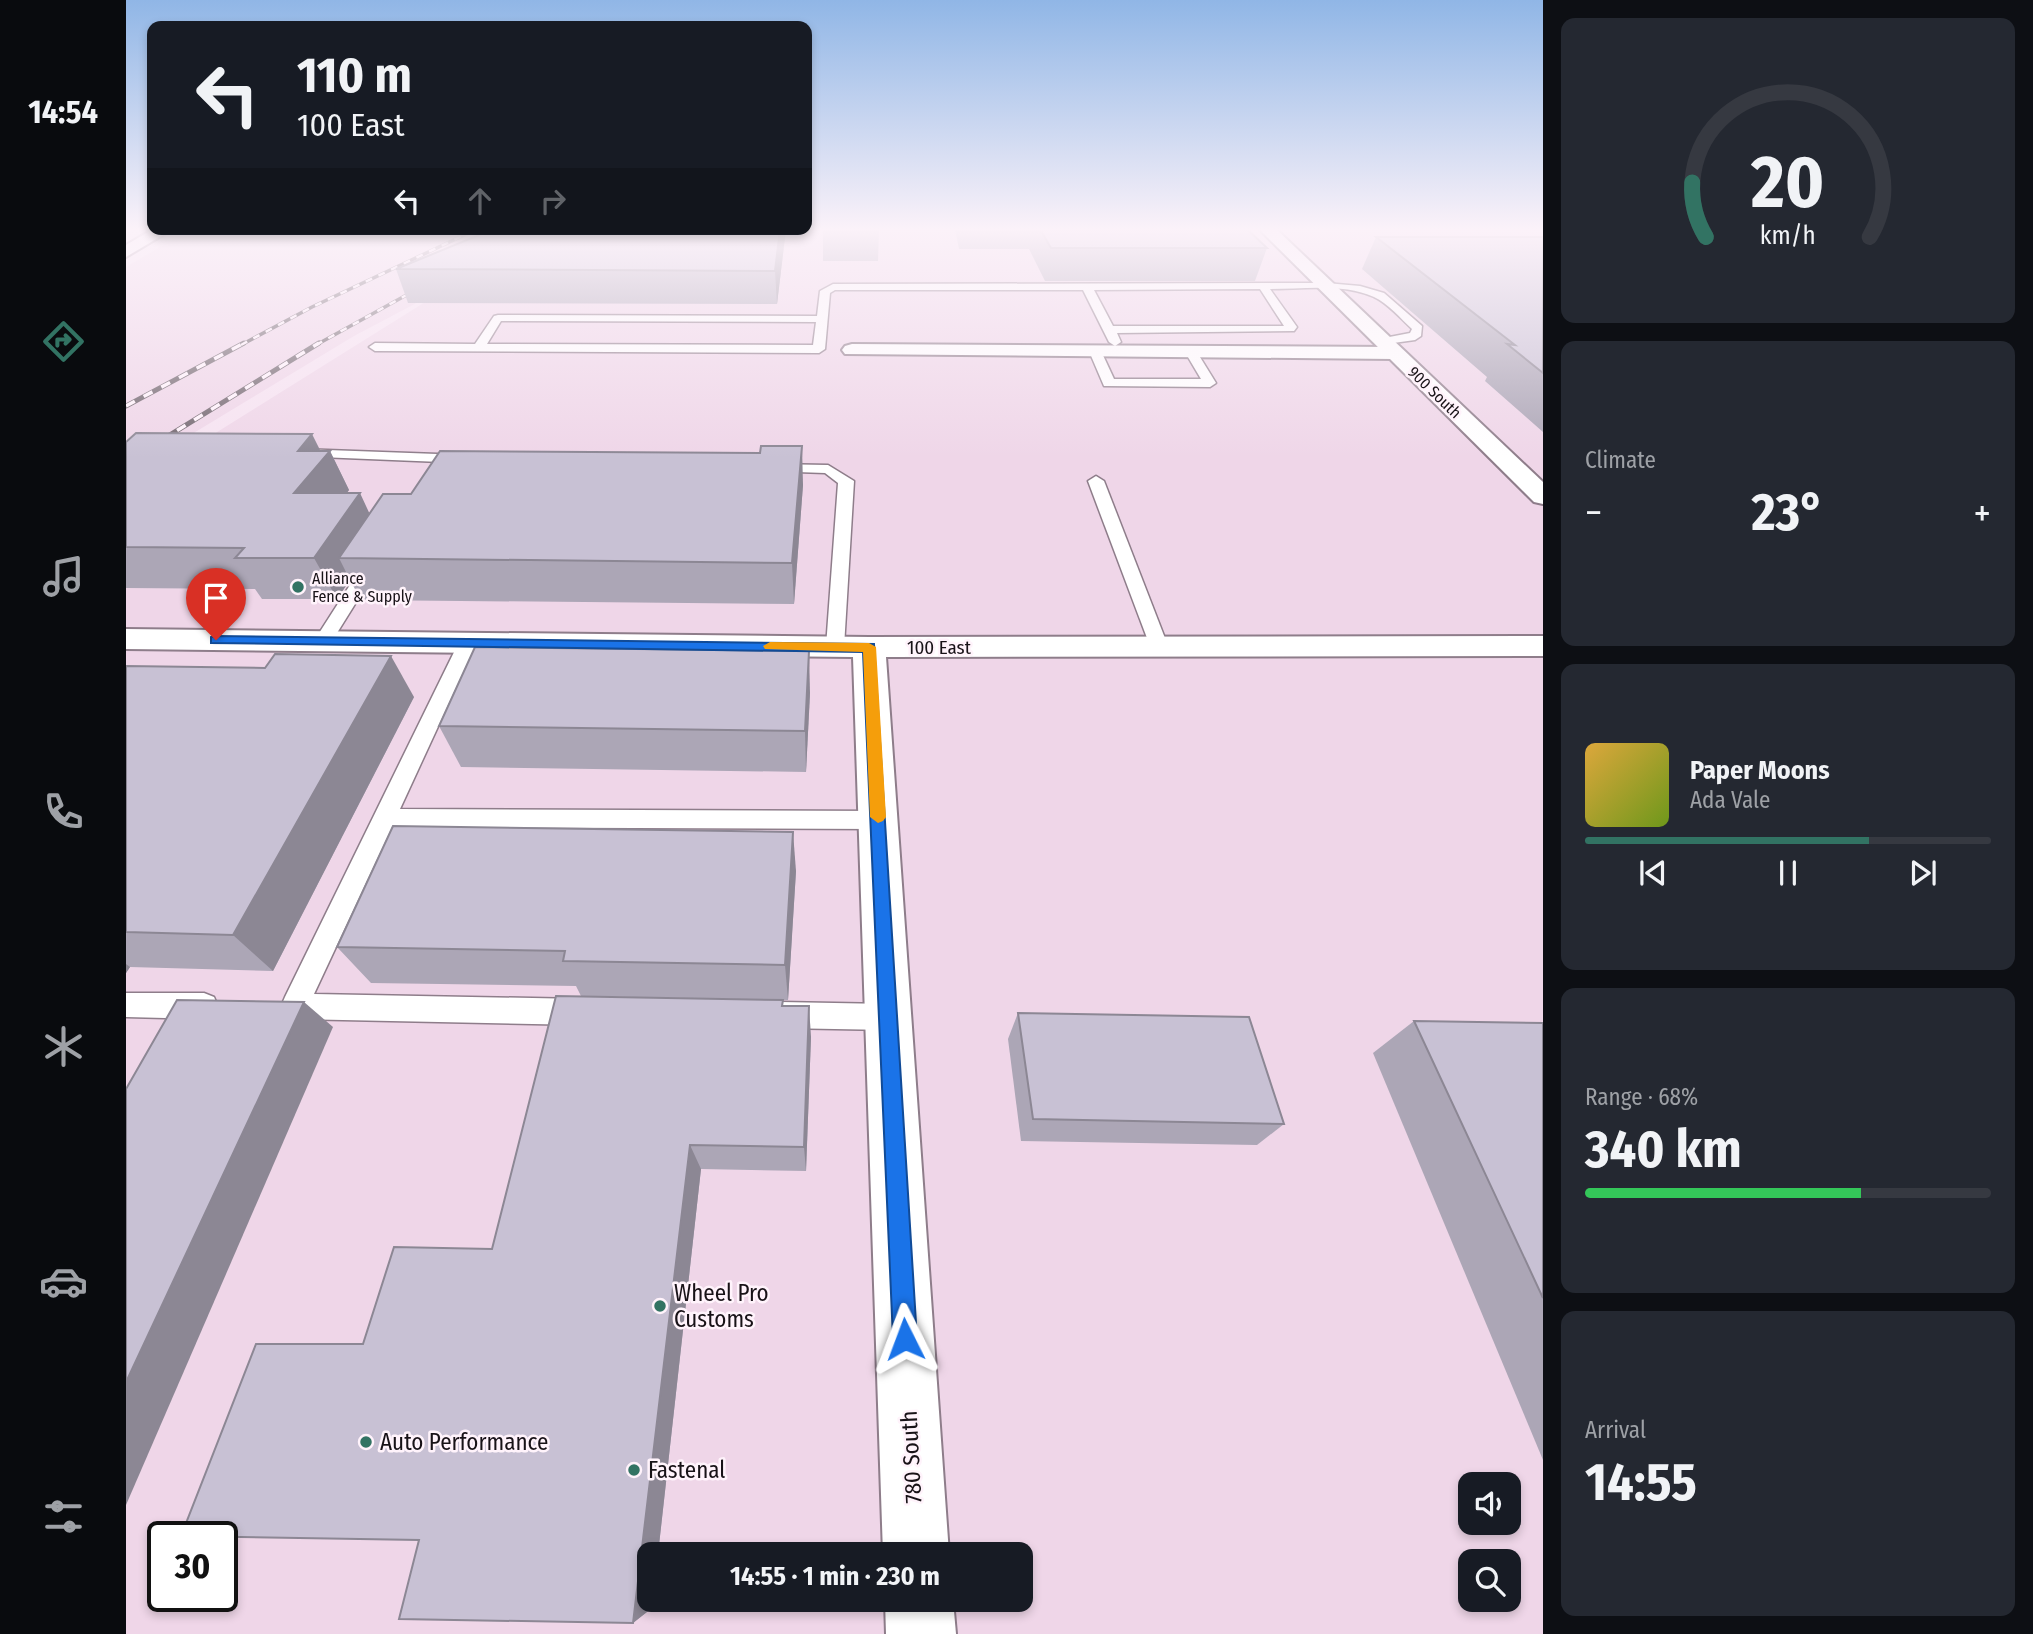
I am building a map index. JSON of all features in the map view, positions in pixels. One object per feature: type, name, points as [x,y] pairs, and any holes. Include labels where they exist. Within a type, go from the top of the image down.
[{"type":"street","name":"900 South","points":[[1346,305],[1543,496]]},
{"type":"street","points":[[835,350],[1221,352],[1389,347]]},
{"type":"street","name":"100 East","points":[[129,643],[323,641],[852,647],[1543,646]]},
{"type":"street","name":"780 South","points":[[852,647],[878,820],[915,1542]]},
{"type":"street","points":[[919,1612],[920,1634]]},
{"type":"lane","points":[[375,347],[835,350],[822,319],[823,305]]},
{"type":"lane","points":[[1096,305],[1120,351]]},
{"type":"lane","points":[[1109,330],[1290,329],[1276,305]]},
{"type":"lane","points":[[1389,347],[1415,336],[1418,328],[1392,305]]},
{"type":"lane","points":[[478,348],[498,318],[822,319]]},
{"type":"lane","points":[[1205,330],[1221,352]]},
{"type":"lane","points":[[1096,351],[1109,383],[1210,383],[1191,352]]},
{"type":"lane","points":[[284,453],[434,463],[480,459]]},
{"type":"lane","points":[[758,467],[828,469],[846,481],[852,647]]},
{"type":"lane","points":[[1096,481],[1159,646]]},
{"type":"lane","points":[[323,641],[380,549]]},
{"type":"lane","points":[[468,642],[384,818],[281,1006],[612,1012]]},
{"type":"lane","points":[[384,818],[878,820]]},
{"type":"lane","points":[[130,1011],[229,1006]]},
{"type":"lane","points":[[750,1015],[888,1017]]},
{"type":"shaded area","points":[[126,305],[412,305],[354,336],[126,474]]},
{"type":"shaded area","points":[[420,305],[1543,305],[1543,1634],[126,1634],[126,489]]},
{"type":"building","points":[[1464,305],[1543,305],[1543,373],[1507,344],[1515,345]]},
{"type":"building","points":[[136,433],[312,434],[298,451],[330,451],[294,493],[360,493],[314,558],[235,558],[244,548],[126,547],[126,442]]},
{"type":"building","points":[[761,446],[802,446],[792,563],[339,558],[383,494],[411,494],[440,451],[760,453]]},
{"type":"building","points":[[475,647],[809,651],[805,731],[439,726]]},
{"type":"building","points":[[275,654],[391,656],[233,935],[126,932],[126,666],[265,668]]},
{"type":"building","points":[[393,826],[793,832],[785,965],[563,961],[565,951],[337,947]]},
{"type":"building","points":[[556,996],[783,1000],[782,1006],[809,1006],[804,1147],[690,1145],[643,1542],[637,1542],[637,1589],[633,1623],[399,1619],[419,1540],[238,1537],[238,1521],[187,1521],[256,1344],[363,1344],[394,1247],[492,1249]]},
{"type":"building","points":[[177,1000],[304,1002],[126,1382],[126,1089]]},
{"type":"building","points":[[1018,1013],[1249,1017],[1284,1124],[1033,1119]]},
{"type":"building","points":[[1414,1021],[1543,1023],[1543,1298]]},
{"type":"railway","points":[[241,345],[316,305]]},
{"type":"railway","points":[[316,345],[388,305]]},
{"type":"railway","points":[[126,406],[244,343]]},
{"type":"railway","points":[[126,462],[319,343]]},
{"type":"slow traffic","points":[[770,646],[869,647],[878,817]]},
{"type":"place","name":"Alliance Fence & Supply","points":[[298,587]]},
{"type":"place","name":"Wheel Pro Customs","points":[[660,1306]]},
{"type":"place","name":"Auto Performance","points":[[366,1442]]},
{"type":"place","name":"Fastenal","points":[[634,1470]]},
{"type":"route","points":[[216,640],[869,647],[905,1339]]}]
